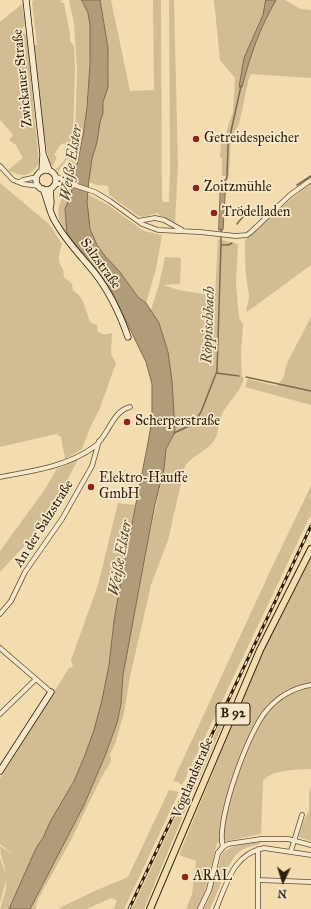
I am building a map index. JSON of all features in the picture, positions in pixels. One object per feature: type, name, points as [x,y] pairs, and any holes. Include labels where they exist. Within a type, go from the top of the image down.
[{"type":"main road","name":"Zwickauer Straße","points":[[26,0],[43,154],[42,171]]},
{"type":"main road","name":"Zwickauer Straße","points":[[43,154],[50,170],[56,177]]},
{"type":"main road","points":[[50,170],[42,171],[37,177],[37,182],[41,188],[50,189],[55,184],[56,177]]},
{"type":"main road","name":"Salzstraße","points":[[41,188],[57,225],[95,274],[118,312],[128,337]]},
{"type":"main road","name":"Salzstraße","points":[[50,189],[50,208]]},
{"type":"main road","name":"Vogtlandstraße","points":[[150,909],[260,650],[311,549]]},
{"type":"main road","points":[[0,771],[51,692]]},
{"type":"street","points":[[0,166],[13,180],[41,188]]},
{"type":"street","points":[[20,182],[37,177]]},
{"type":"street","points":[[56,177],[64,182],[86,188],[106,198],[142,224],[158,230],[182,230],[236,236],[247,234],[290,195],[311,180]]},
{"type":"street","points":[[55,184],[64,182]]},
{"type":"street","points":[[138,221],[155,218],[164,220],[182,230]]},
{"type":"street","points":[[0,478],[59,465],[88,450],[95,446],[124,408],[130,407]]},
{"type":"street","name":"An der Salzstraße","points":[[0,614],[11,601],[25,572],[62,519],[92,466],[99,441]]},
{"type":"street","points":[[0,648],[51,692]]},
{"type":"street","points":[[0,714],[36,679]]},
{"type":"street","points":[[223,847],[221,834],[226,805],[255,727],[266,710],[283,694],[293,689],[311,684]]},
{"type":"street","points":[[291,851],[302,815]]},
{"type":"street","points":[[200,909],[209,890],[218,853],[228,844],[261,839],[288,839],[311,845]]},
{"type":"street","points":[[216,909],[234,867],[246,854],[264,848],[311,855]]},
{"type":"street","points":[[258,849],[258,909]]},
{"type":"street","points":[[258,880],[311,882]]},
{"type":"shaded area","points":[[61,0],[61,3],[64,3],[70,41],[74,46],[75,70],[73,138],[69,156],[58,172],[56,169],[61,165],[67,155],[68,149],[64,143],[60,145],[54,155],[57,157],[53,166],[49,162],[44,134],[34,45],[37,45],[32,1]]},
{"type":"shaded area","points":[[69,0],[82,0],[89,14],[90,25],[88,96],[81,145],[74,179],[68,177],[75,139],[77,70],[74,23]]},
{"type":"shaded area","points":[[82,0],[100,0],[108,48],[108,87],[103,102],[103,113],[92,159],[89,180],[87,201],[90,229],[97,245],[105,256],[119,271],[138,297],[146,303],[159,323],[168,352],[172,381],[175,432],[166,449],[164,469],[155,504],[123,675],[121,704],[117,723],[84,805],[30,909],[9,909],[38,845],[74,781],[94,730],[109,665],[114,621],[123,569],[152,420],[152,384],[146,362],[112,292],[96,269],[67,234],[65,209],[71,194],[83,136],[90,64],[90,25],[88,13]]},
{"type":"shaded area","points":[[100,0],[111,0],[130,91],[154,90],[153,0],[161,0],[162,200],[164,202],[169,202],[169,0],[174,0],[178,165],[175,223],[159,215],[158,213],[142,217],[137,215],[109,195],[108,186],[97,185],[89,182],[109,75],[107,43]]},
{"type":"shaded area","points":[[214,0],[285,0],[300,9],[311,10],[311,78],[251,74],[239,124],[231,138],[229,175],[225,188],[226,176],[222,176],[222,158],[220,157],[221,143],[224,143],[233,112],[235,78],[220,60]]},
{"type":"shaded area","points":[[266,0],[276,0],[256,42],[242,87],[239,87],[244,58],[263,15]]},
{"type":"shaded area","points":[[22,4],[25,23],[22,30],[27,37],[39,163],[36,168],[26,175],[8,170],[23,158],[16,145],[9,140],[13,135],[0,120],[0,22]]},
{"type":"shaded area","points":[[221,180],[226,180],[223,230],[219,230]]},
{"type":"shaded area","points":[[0,183],[49,224],[62,244],[59,254],[59,263],[63,269],[64,277],[72,284],[73,291],[80,296],[91,323],[97,325],[98,331],[102,334],[112,333],[111,354],[116,363],[100,408],[89,430],[82,449],[65,459],[61,437],[56,434],[0,447]]},
{"type":"shaded area","points":[[311,184],[311,265],[247,312],[246,309],[249,296],[246,271],[245,240],[292,198]]},
{"type":"shaded area","points":[[67,188],[71,189],[71,194],[65,209],[67,234],[60,221],[58,211]]},
{"type":"shaded area","points":[[87,194],[108,205],[144,231],[162,235],[156,269],[146,303],[135,292],[99,248],[92,234],[88,218]]},
{"type":"shaded area","points":[[218,239],[238,244],[236,283],[239,318],[243,324],[241,354],[242,377],[244,378],[243,383],[221,416],[217,435],[213,442],[185,466],[168,540],[151,585],[130,677],[124,713],[115,744],[110,754],[111,762],[101,778],[70,842],[38,899],[35,909],[30,909],[84,805],[111,741],[121,704],[123,675],[145,556],[164,469],[166,449],[175,432],[172,381],[168,352],[159,323],[151,310],[165,257],[181,258],[180,284],[163,285],[179,290],[215,296]]},
{"type":"shaded area","points":[[311,317],[311,405],[245,387],[248,379],[276,386],[282,380],[286,365]]},
{"type":"shaded area","points":[[79,458],[48,514],[25,545],[0,572],[0,551],[43,492],[57,469]]},
{"type":"shaded area","points":[[311,486],[311,514],[182,785],[173,781],[273,565]]},
{"type":"shaded area","points":[[118,503],[135,505],[114,621],[109,665],[94,730],[74,781],[38,845],[9,909],[0,909],[6,889],[6,880],[0,903],[0,858],[6,875],[0,846],[14,855],[0,844],[0,778],[69,668],[73,667],[71,660],[98,585]]},
{"type":"shaded area","points":[[311,554],[311,769],[278,772],[267,777],[263,781],[261,834],[217,843],[205,890],[198,909],[186,909],[192,894],[196,861],[179,855],[257,665]]},
{"type":"shaded area","points":[[234,694],[224,722],[194,790],[189,789]]},
{"type":"shaded area","points":[[311,786],[311,841],[299,837],[303,822],[309,810],[309,793]]},
{"type":"shaded area","points":[[169,790],[179,792],[124,909],[113,909],[117,901],[111,898],[87,909],[60,909],[61,907],[97,890],[128,877]]},
{"type":"shaded area","points":[[186,795],[190,799],[144,909],[132,909]]},
{"type":"shaded area","points":[[260,842],[260,844],[240,851],[231,862],[210,909],[204,909],[211,894],[222,854],[235,846]]},
{"type":"waterway","points":[[225,184],[227,176],[228,145],[241,86]]},
{"type":"waterway","name":"Röppischbach","points":[[297,185],[311,176]]},
{"type":"waterway","name":"Röppischbach","points":[[237,224],[248,213],[263,209]]},
{"type":"waterway","points":[[221,229],[221,245]]},
{"type":"waterway","name":"Röppischbach","points":[[174,433],[193,424],[201,412],[217,371],[221,245],[228,245],[232,243]]},
{"type":"waterway","points":[[216,373],[239,376]]},
{"type":"waterway","points":[[246,377],[311,391]]},
{"type":"railway","points":[[129,909],[311,526]]},
{"type":"place","name":"Getreidespeicher","points":[[196,139]]},
{"type":"place","name":"Zoitzmühle","points":[[196,188]]},
{"type":"place","name":"Trödelladen","points":[[214,213]]},
{"type":"place","name":"Scherperstraße","points":[[127,422]]},
{"type":"place","name":"Elektro-Hauffe GmbH","points":[[91,487]]},
{"type":"place","name":"ARAL","points":[[185,877]]},
{"type":"water label","name":"Weiße Elster","points":[[72,163]]},
{"type":"water label","name":"Weiße Elster","points":[[121,558]]}]
